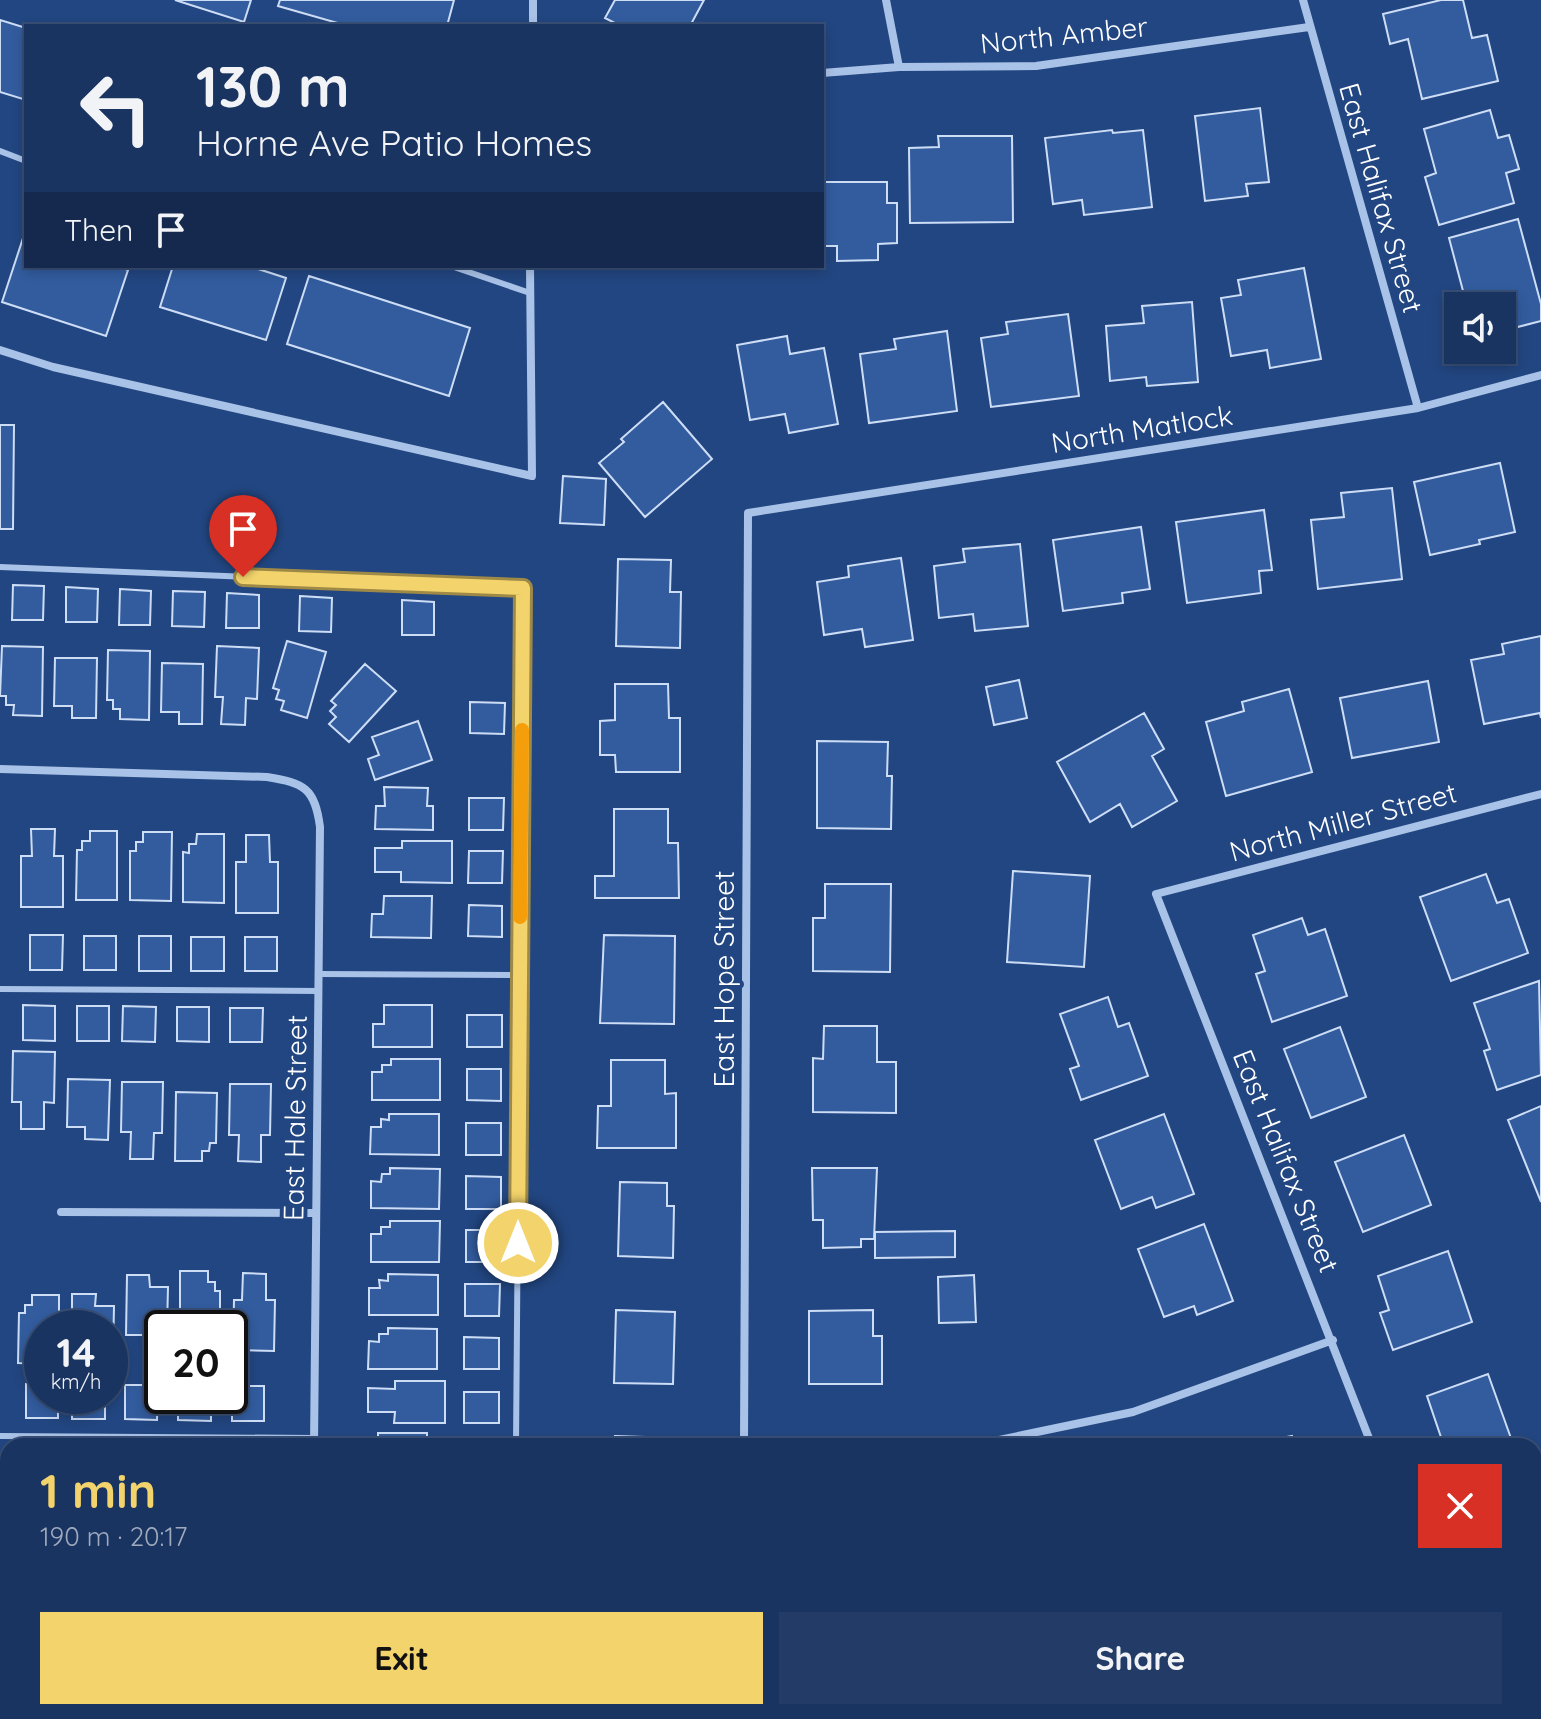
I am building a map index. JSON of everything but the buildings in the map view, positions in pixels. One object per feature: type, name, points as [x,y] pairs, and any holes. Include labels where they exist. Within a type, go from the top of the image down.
[{"type":"street","points":[[533,0],[533,24]]},
{"type":"street","points":[[886,0],[899,67]]},
{"type":"street","name":"East Halifax Street","points":[[1303,0],[1418,408]]},
{"type":"street","name":"North Amber","points":[[824,73],[899,67],[1036,66],[1309,27]]},
{"type":"street","points":[[0,350],[53,367],[532,476],[530,268]]},
{"type":"street","name":"North Matlock","points":[[748,513],[1418,408],[1541,375]]},
{"type":"street","name":"East Hope Street","points":[[744,1438],[748,513]]},
{"type":"street","name":"East Hale Street","points":[[0,769],[267,777],[293,781],[311,793],[318,807],[314,1438]]},
{"type":"street","name":"North Miller Street","points":[[1156,894],[1541,794]]},
{"type":"street","name":"East Halifax Street","points":[[1156,894],[1369,1438]]},
{"type":"street","points":[[61,1212],[316,1213]]},
{"type":"street","points":[[1008,1438],[1133,1412],[1333,1340]]},
{"type":"lane","points":[[0,151],[24,160]]},
{"type":"lane","points":[[457,268],[530,293]]},
{"type":"lane","points":[[0,567],[523,588],[516,1438]]},
{"type":"lane","points":[[319,974],[520,975]]},
{"type":"lane","points":[[0,989],[319,991]]},
{"type":"lane","points":[[0,1436],[105,1438]]},
{"type":"slow traffic","points":[[520,917],[522,730]]},
{"type":"route","points":[[243,577],[523,588],[518,1243]]}]
